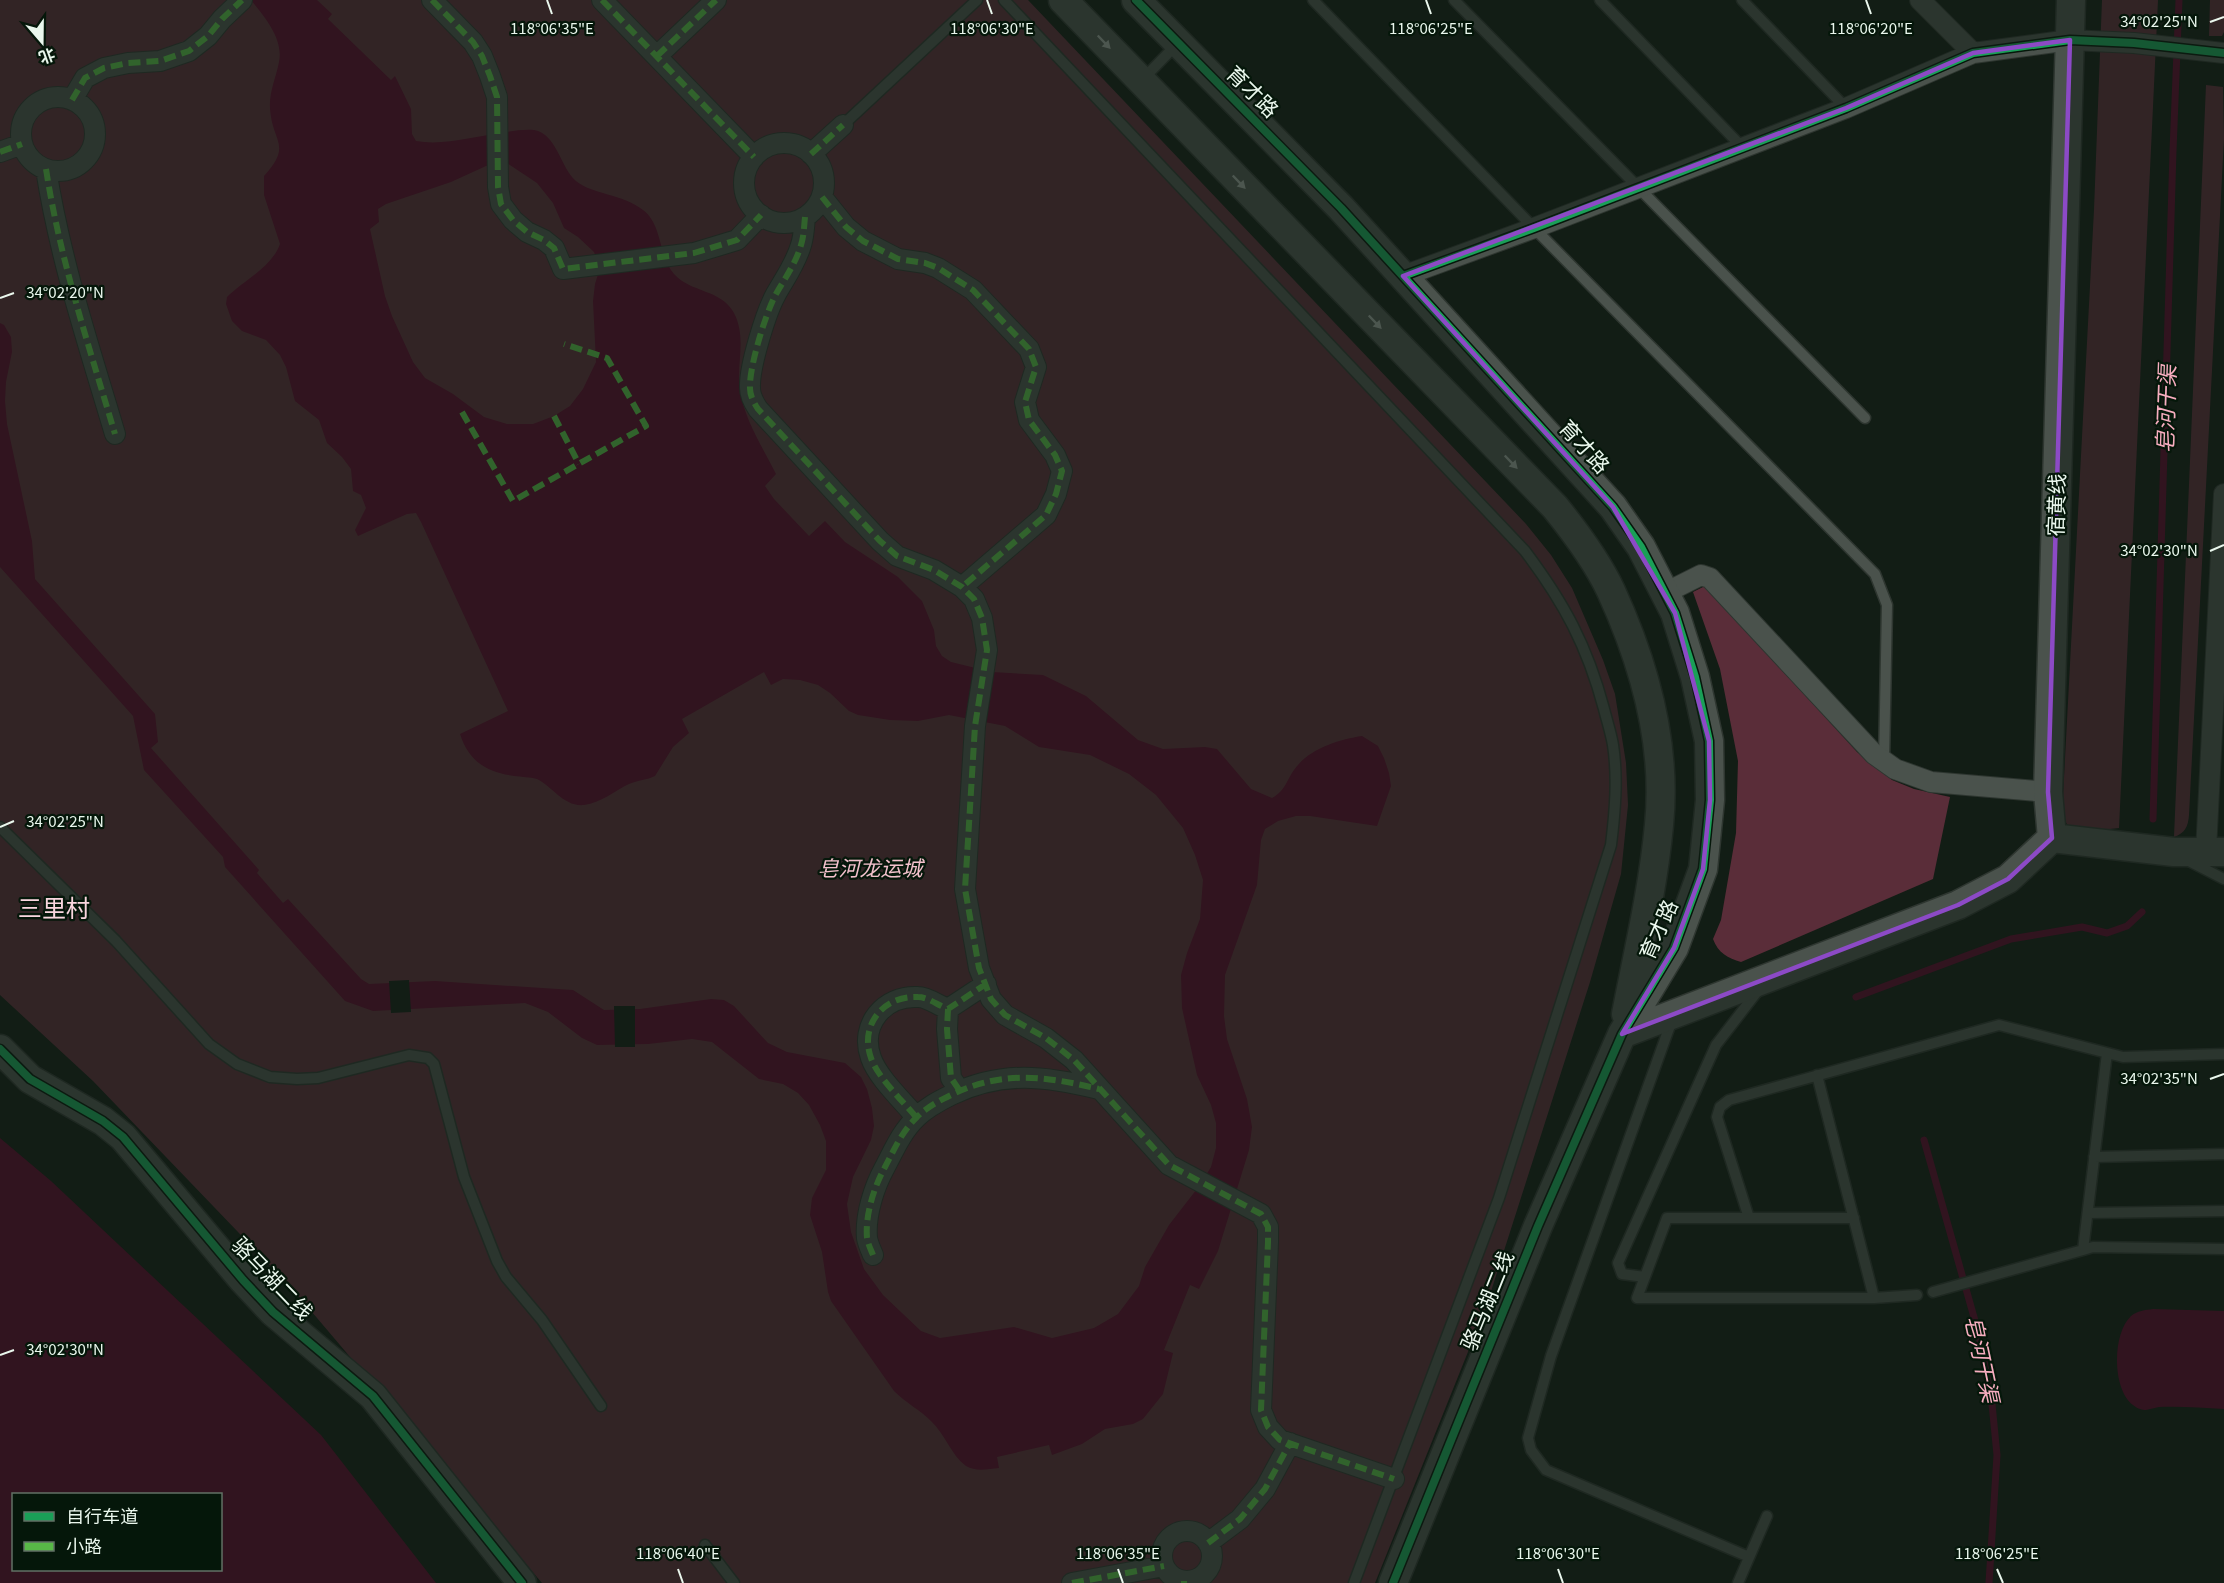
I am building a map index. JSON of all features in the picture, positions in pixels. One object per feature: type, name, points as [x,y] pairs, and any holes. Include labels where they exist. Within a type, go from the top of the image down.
[{"type":"street","points":[[72,100],[85,78],[104,68],[128,63],[160,61],[189,51],[208,36],[242,0]]},
{"type":"street","points":[[432,0],[473,42],[490,76],[497,97],[498,187],[501,204],[513,220],[527,232],[554,248],[562,269],[714,249],[737,240],[761,215]]},
{"type":"street","points":[[602,0],[754,157]]},
{"type":"street","points":[[657,57],[716,0]]},
{"type":"street","name":"育才路","points":[[1063,0],[1555,507],[1580,538],[1610,590],[1634,649],[1646,688],[1659,755],[1659,824],[1647,908],[1622,1034]]},
{"type":"street","name":"育才路","points":[[1136,0],[1341,208],[1613,507],[1641,547],[1675,613],[1695,677],[1709,741],[1709,812],[1703,869],[1674,948],[1622,1034]]},
{"type":"street","points":[[1920,0],[1973,53]]},
{"type":"street","name":"宿黄线","points":[[2052,838],[2048,792],[2070,40],[2067,4]]},
{"type":"street","points":[[1403,276],[1846,108],[1973,53],[2070,40],[2134,43],[2224,53]]},
{"type":"street","points":[[61,97],[72,100],[82,106],[90,116],[94,128],[94,141],[90,152],[82,162],[71,169],[59,171],[46,169],[27,155],[22,144],[23,121],[38,103],[49,98],[61,97]]},
{"type":"street","points":[[811,154],[843,125]]},
{"type":"street","points":[[784,143],[796,145],[811,154],[817,161],[824,185],[822,197],[805,218],[779,223],[755,211],[744,187],[745,174],[754,157],[771,145],[784,143]]},
{"type":"street","points":[[0,152],[22,144]]},
{"type":"street","points":[[46,169],[53,217],[115,434]]},
{"type":"street","points":[[822,197],[846,227],[863,241],[898,259],[925,263],[938,268],[973,290],[1029,349],[1036,368],[1025,402],[1029,420],[1056,455],[1062,471],[1056,494],[1046,515],[962,587]]},
{"type":"street","points":[[805,218],[802,243],[792,268],[775,296],[765,322],[752,372],[750,387],[752,399],[758,409],[880,540],[897,556],[934,570],[962,587],[974,599],[982,618],[987,650],[975,726],[965,889],[979,968],[991,999],[1005,1015],[1046,1038],[1074,1060],[1169,1165],[1261,1214],[1268,1227],[1261,1410],[1268,1427],[1280,1440],[1394,1479]]},
{"type":"street","points":[[1622,1034],[1958,905],[2008,879],[2052,838],[2174,852],[2215,852],[2224,494]]},
{"type":"street","points":[[1665,593],[1701,575],[1710,578],[1874,754],[1895,769],[1931,782],[2048,792]]},
{"type":"street","points":[[948,1009],[986,984]]},
{"type":"street","points":[[916,1117],[872,1061],[866,1042],[869,1026],[886,1005],[904,998],[921,997],[948,1009]]},
{"type":"street","points":[[948,1009],[947,1029],[951,1078],[960,1091]]},
{"type":"street","name":"骆马湖二线","points":[[1393,1583],[1538,1226],[1622,1034]]},
{"type":"street","name":"骆马湖二线","points":[[0,1049],[30,1079],[103,1121],[123,1137],[243,1280],[273,1312],[373,1396],[522,1583]]},
{"type":"street","points":[[873,1255],[867,1239],[870,1207],[880,1176],[899,1139],[916,1117],[932,1104],[988,1080],[1020,1077],[1057,1079],[1099,1089]]},
{"type":"street","points":[[1208,1543],[1240,1519],[1265,1489],[1290,1443]]},
{"type":"street","points":[[1189,1531],[1196,1533],[1208,1543],[1211,1558],[1209,1566],[1199,1577],[1184,1582],[1176,1578],[1164,1566],[1162,1549],[1172,1536],[1189,1531]]},
{"type":"street","points":[[1072,1583],[1164,1566]]},
{"type":"lane","points":[[843,125],[977,0]]},
{"type":"lane","points":[[1004,0],[1525,550],[1568,613],[1584,648],[1598,687],[1613,744],[1616,800],[1611,845],[1499,1198],[1354,1583]]},
{"type":"lane","points":[[1313,0],[1875,574],[1887,605],[1884,761]]},
{"type":"lane","points":[[1454,0],[1864,418]]},
{"type":"lane","points":[[1600,0],[1743,148]]},
{"type":"lane","points":[[1742,0],[1846,108]]},
{"type":"lane","points":[[1142,81],[1178,43]]},
{"type":"lane","points":[[0,827],[116,940],[209,1044],[237,1064],[270,1077],[297,1079],[318,1078],[409,1055],[428,1058],[434,1064],[464,1177],[497,1261],[506,1278],[542,1320],[601,1406]]},
{"type":"lane","points":[[2174,852],[2224,879]]},
{"type":"lane","points":[[1645,1277],[1622,1274],[1618,1263],[1716,1045],[1767,979]]},
{"type":"lane","points":[[1674,1014],[1551,1356],[1528,1438],[1531,1450],[1546,1470],[1749,1557]]},
{"type":"lane","points":[[1749,1218],[1718,1122],[1720,1107],[1729,1100],[1999,1025],[2123,1057],[2224,1054]]},
{"type":"lane","points":[[2083,1250],[2107,1053]]},
{"type":"lane","points":[[1817,1075],[1874,1298]]},
{"type":"lane","points":[[2094,1157],[2224,1155]]},
{"type":"lane","points":[[2088,1213],[2224,1211]]},
{"type":"lane","points":[[1854,1218],[1667,1218],[1637,1298],[1874,1298],[1917,1295]]},
{"type":"lane","points":[[1933,1292],[2093,1247],[2224,1249]]},
{"type":"lane","points":[[1738,1583],[1767,1516]]},
{"type":"lane","points":[[705,1545],[734,1583]]},
{"type":"highlighted area","points":[[2070,40],[2048,792],[2052,838],[2008,879],[1958,905],[1622,1034],[1674,948],[1703,869],[1710,800],[1709,741],[1675,613],[1613,507],[1403,276],[1846,108],[1973,53]]},
{"type":"green space","name":"皂河龙运城","points":[[0,0],[1028,0],[1526,524],[1551,555],[1572,588],[1615,694],[1626,763],[1628,805],[1621,874],[1590,982],[1486,1307],[1375,1583],[542,1583],[289,1285],[93,1081],[0,995]]},
{"type":"green space","points":[[2102,0],[2158,0],[2119,828],[2081,832],[2070,829],[2062,816],[2094,210]]},
{"type":"green space","points":[[2210,0],[2224,0],[2222,36],[2209,36]]},
{"type":"green space","points":[[2206,85],[2223,87],[2224,138],[2189,815],[2185,829],[2174,837]]},
{"type":"green space","points":[[1705,586],[1857,752],[1892,780],[1914,789],[1950,797],[1933,879],[1741,962],[1724,954],[1713,939],[1721,920],[1736,833],[1738,761],[1720,669],[1693,592]]},
{"type":"shaded area","points":[[251,0],[317,0],[332,14],[328,19],[391,80],[395,76],[411,109],[412,134],[416,141],[448,141],[534,130],[542,133],[553,144],[576,181],[643,210],[654,224],[665,259],[674,274],[689,285],[722,299],[734,313],[738,322],[741,341],[739,380],[742,401],[745,412],[776,474],[765,486],[774,499],[809,536],[825,521],[845,542],[898,577],[922,601],[934,630],[936,646],[942,656],[951,662],[992,672],[1043,675],[1086,696],[1138,740],[1163,749],[1205,747],[1217,749],[1251,789],[1272,798],[1281,791],[1298,765],[1319,749],[1345,739],[1362,736],[1378,746],[1389,773],[1391,786],[1377,826],[1296,816],[1278,821],[1265,829],[1261,840],[1257,885],[1225,975],[1224,1016],[1227,1039],[1247,1099],[1252,1127],[1249,1150],[1218,1251],[1199,1289],[1190,1285],[1164,1350],[1173,1353],[1163,1394],[1143,1419],[1133,1424],[1105,1429],[1082,1444],[1052,1455],[1049,1445],[997,1457],[999,1468],[978,1470],[966,1466],[931,1421],[894,1391],[831,1301],[822,1252],[810,1215],[812,1198],[826,1170],[826,1141],[809,1105],[798,1093],[783,1084],[759,1079],[712,1042],[692,1039],[648,1044],[597,1045],[582,1038],[548,1012],[525,1003],[373,1011],[345,1001],[225,867],[223,857],[144,770],[133,716],[0,567],[0,323],[4,325],[11,337],[12,352],[5,401],[7,424],[32,541],[35,579],[155,714],[158,742],[151,748],[259,870],[257,873],[283,903],[288,899],[361,979],[369,984],[435,981],[573,990],[604,1010],[640,1009],[711,999],[724,1000],[734,1006],[768,1043],[787,1052],[845,1063],[861,1077],[867,1089],[874,1126],[871,1140],[853,1177],[847,1204],[851,1232],[864,1269],[883,1295],[921,1331],[940,1338],[1014,1327],[1052,1338],[1094,1328],[1118,1314],[1139,1286],[1145,1267],[1169,1225],[1211,1167],[1216,1148],[1216,1123],[1211,1105],[1197,1075],[1182,1008],[1181,975],[1200,919],[1203,880],[1183,828],[1156,795],[1129,774],[1090,755],[1039,747],[1005,726],[949,715],[918,721],[858,715],[849,711],[818,685],[800,680],[783,679],[771,685],[764,672],[682,719],[689,733],[673,747],[655,776],[629,784],[590,804],[570,803],[537,779],[495,772],[480,764],[468,752],[460,734],[508,711],[421,522],[416,513],[407,514],[358,536],[355,530],[366,508],[361,495],[353,491],[351,469],[327,443],[319,420],[295,401],[286,367],[280,355],[266,340],[242,331],[232,321],[226,304],[227,297],[271,260],[280,244],[264,195],[264,176],[273,165],[279,150],[270,102],[280,53],[272,28]],"holes":[[[507,163],[537,183],[553,203],[564,228],[594,252],[600,268],[593,301],[596,362],[583,389],[570,406],[554,416],[533,424],[507,424],[484,417],[453,394],[425,378],[413,362],[385,296],[370,229],[379,222],[378,209],[386,204],[451,182],[486,166]]]},
{"type":"shaded area","points":[[0,1138],[51,1181],[321,1435],[436,1583],[0,1583]]},
{"type":"shaded area","points":[[2153,1309],[2224,1311],[2224,1409],[2159,1407],[2144,1410],[2134,1406],[2126,1397],[2118,1375],[2120,1335],[2131,1316]]},
{"type":"pier","points":[[409,980],[411,1012],[391,1013],[389,981]]},
{"type":"pier","points":[[614,1006],[635,1006],[635,1047],[615,1047]]},
{"type":"waterway","name":"皂河干渠","points":[[2153,819],[2179,0]]},
{"type":"waterway","name":"皂河干渠","points":[[1856,997],[2011,939],[2082,927],[2107,933],[2127,926],[2142,912]]},
{"type":"waterway","name":"皂河干渠","points":[[1924,1140],[1979,1335],[1992,1404],[1997,1455],[1989,1583]]},
{"type":"marked path","points":[[72,100],[85,78],[104,68],[128,63],[160,61],[189,51],[208,36],[242,0]]},
{"type":"marked path","points":[[432,0],[473,42],[490,76],[497,97],[498,187],[501,204],[513,220],[527,232],[554,248],[563,269],[694,253],[737,240],[761,215]]},
{"type":"marked path","points":[[602,0],[754,157]]},
{"type":"marked path","points":[[657,56],[716,0]]},
{"type":"marked path","points":[[811,154],[843,125]]},
{"type":"marked path","points":[[0,152],[22,144]]},
{"type":"marked path","points":[[46,169],[67,270],[115,434]]},
{"type":"marked path","points":[[822,197],[846,227],[863,241],[898,259],[925,263],[938,268],[973,290],[1029,349],[1036,367],[1025,402],[1029,420],[1055,455],[1062,471],[1056,494],[1046,515],[962,587]]},
{"type":"marked path","points":[[805,217],[799,252],[772,302],[763,326],[752,367],[751,394],[758,409],[880,541],[897,556],[934,570],[962,587],[974,599],[982,618],[987,650],[975,726],[965,889],[979,968],[991,999],[1005,1015],[1046,1038],[1074,1060],[1169,1165],[1261,1214],[1268,1227],[1261,1410],[1268,1427],[1280,1440],[1394,1479]]},
{"type":"marked path","points":[[462,412],[513,501],[646,426],[607,358],[564,344]]},
{"type":"marked path","points":[[554,416],[579,464]]},
{"type":"marked path","points":[[916,1117],[874,1066],[868,1046],[868,1034],[877,1014],[895,1001],[918,997],[948,1009],[986,984]]},
{"type":"marked path","points":[[948,1009],[947,1029],[951,1078],[960,1091]]},
{"type":"marked path","points":[[873,1255],[867,1240],[867,1229],[874,1192],[903,1134],[912,1122],[933,1104],[970,1087],[1006,1079],[1061,1081],[1099,1089]]},
{"type":"marked path","points":[[1208,1543],[1240,1519],[1265,1489],[1290,1443]]},
{"type":"marked path","points":[[1072,1583],[1164,1566]]},
{"type":"cycle path","points":[[1136,0],[1341,208],[1613,507],[1641,547],[1675,613],[1695,677],[1709,741],[1710,800],[1703,869],[1674,948],[1622,1034],[1538,1226],[1393,1583]]},
{"type":"cycle path","points":[[1403,276],[1846,108],[1973,53],[2070,40],[2134,43],[2224,53]]},
{"type":"cycle path","points":[[0,1049],[30,1079],[103,1121],[123,1137],[243,1280],[273,1312],[373,1396],[522,1583]]},
{"type":"district","name":"三里村","points":[[54,909]]}]
